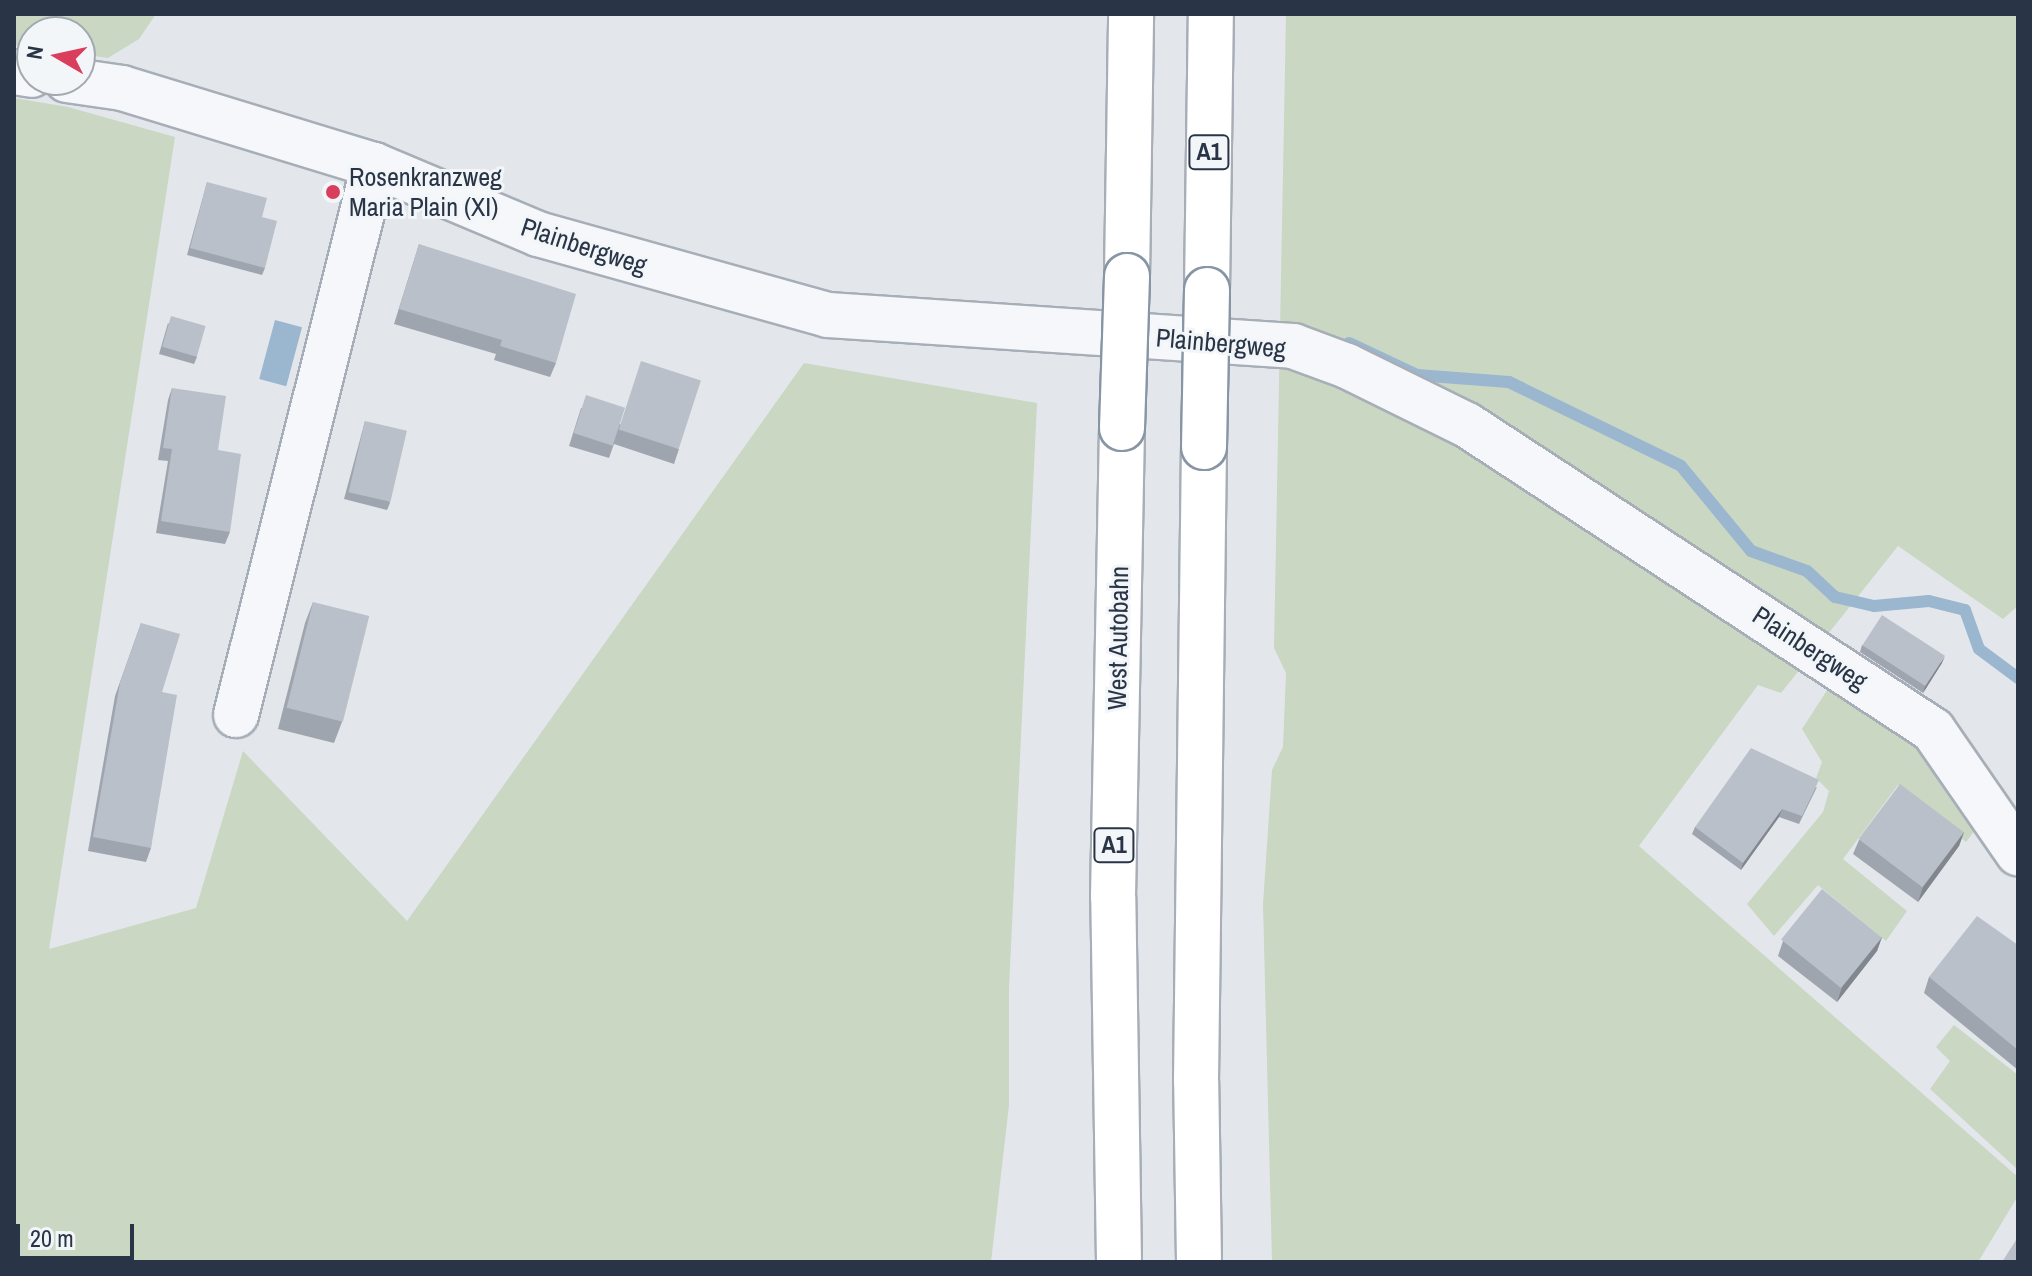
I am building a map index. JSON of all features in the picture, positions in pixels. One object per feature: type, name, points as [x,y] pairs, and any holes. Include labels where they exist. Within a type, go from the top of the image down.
[{"type":"highway","name":"West Autobahn","points":[[1119,1262],[1113,943],[1131,14]]},
{"type":"highway","name":"A1","points":[[1199,1262],[1196,1081],[1211,14]]},
{"type":"street","name":"Plainbergweg","points":[[96,84],[122,88],[374,165],[538,234],[828,315],[1293,346],[1347,366],[1467,425],[1933,730],[2018,853]]},
{"type":"street","points":[[236,715],[374,165]]},
{"type":"green space","points":[[14,14],[156,14],[139,39],[108,58],[96,56],[96,16],[16,16],[14,45]]},
{"type":"green space","points":[[1286,14],[2018,14],[2018,606],[2003,619],[1898,546],[1781,693],[1758,685],[1639,846],[2018,1177],[2018,1196],[1978,1262],[1272,1262],[1263,904],[1272,770],[1283,747],[1286,673],[1274,648]]},
{"type":"green space","points":[[14,98],[68,107],[175,137],[49,949],[196,908],[243,751],[407,921],[804,363],[1037,403],[1009,988],[1009,1105],[991,1262],[14,1262]]},
{"type":"green space","points":[[1833,681],[1923,752],[1980,824],[1966,842],[1898,785],[1843,859],[1907,911],[1886,941],[1818,885],[1774,936],[1747,904],[1823,812],[1829,791],[1816,778],[1822,762],[1802,729]]},
{"type":"green space","points":[[1954,1025],[2018,1075],[2018,1170],[1930,1089],[1950,1061],[1936,1047]]},
{"type":"water","points":[[275,320],[302,327],[286,386],[259,379]]},
{"type":"building","points":[[207,182],[267,198],[262,217],[277,221],[265,268],[190,248]]},
{"type":"building","points":[[419,244],[576,294],[556,363],[500,346],[502,340],[399,309]]},
{"type":"building","points":[[171,316],[206,326],[197,357],[162,347]]},
{"type":"building","points":[[641,361],[701,380],[679,449],[619,429]]},
{"type":"building","points":[[172,388],[226,396],[218,450],[241,454],[230,532],[161,521],[172,449],[163,448]]},
{"type":"building","points":[[586,395],[625,408],[613,446],[574,433]]},
{"type":"building","points":[[365,421],[407,431],[390,502],[349,492]]},
{"type":"building","points":[[313,602],[369,616],[343,722],[287,708]]},
{"type":"building","points":[[1882,615],[1945,656],[1925,686],[1862,645]]},
{"type":"building","points":[[141,623],[180,634],[162,692],[177,695],[151,848],[93,837],[120,683]]},
{"type":"building","points":[[1751,748],[1819,780],[1802,816],[1782,809],[1743,863],[1695,827]]},
{"type":"building","points":[[1900,784],[1964,832],[1922,887],[1858,839]]},
{"type":"building","points":[[1822,889],[1882,937],[1841,988],[1781,940]]},
{"type":"building","points":[[1977,916],[2018,945],[2018,1050],[1929,977]]},
{"type":"building","points":[[2018,1237],[2018,1262],[2002,1262]]},
{"type":"waterway","points":[[1349,343],[1417,375],[1509,382],[1681,466],[1751,551],[1807,571],[1835,597],[1874,606],[1929,601],[1965,610],[1979,649],[2018,678]]},
{"type":"place","name":"Rosenkranzweg Maria Plain (XI)","points":[[333,192]]}]
